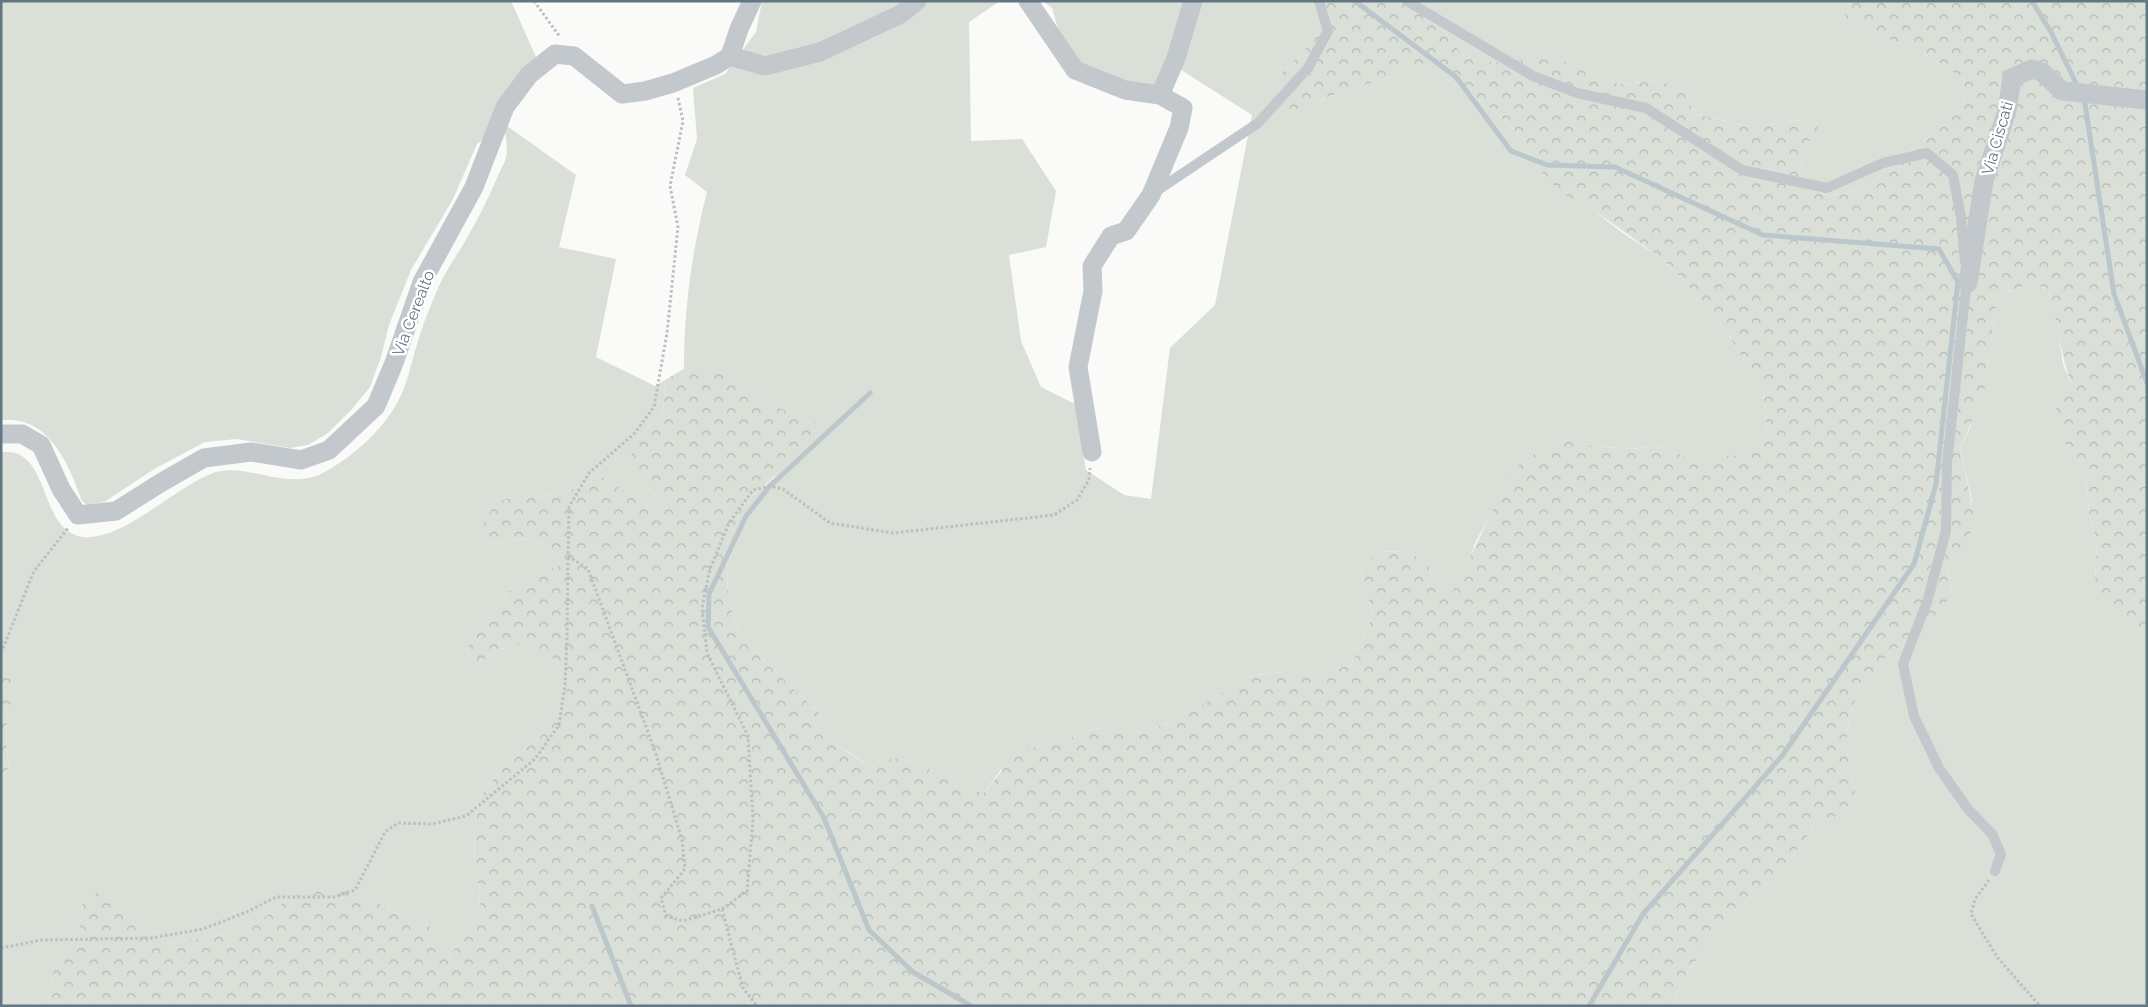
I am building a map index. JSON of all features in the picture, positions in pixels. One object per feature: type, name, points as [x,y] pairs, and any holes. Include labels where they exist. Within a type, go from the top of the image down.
[{"type":"street","points":[[574,56],[622,94],[645,91],[673,83],[716,66],[730,56],[739,29],[752,1]]},
{"type":"street","points":[[730,56],[765,66],[820,52],[901,14],[917,1]]},
{"type":"street","points":[[1028,1],[1075,70],[1125,90],[1160,95],[1183,108],[1179,128],[1151,195],[1126,231],[1112,236],[1092,266],[1093,291],[1078,368],[1092,452]]},
{"type":"street","points":[[1160,95],[1176,58],[1193,1]]},
{"type":"street","name":"Via Cerealto","points":[[78,514],[116,511],[204,458],[250,452],[301,460],[329,450],[376,406],[394,364],[422,282],[474,187],[504,107],[529,76],[555,54],[574,56]]},
{"type":"street","name":"Via Ciscati","points":[[1968,283],[1984,181],[2007,112],[2012,78],[2032,69],[2042,72],[2062,91],[2147,100]]},
{"type":"street","points":[[1,434],[22,434],[41,445],[61,489],[78,514]]},
{"type":"lane","points":[[1151,195],[1258,123],[1308,68],[1328,31],[1318,1]]},
{"type":"lane","points":[[1407,1],[1532,76],[1577,93],[1646,108],[1742,170],[1827,188],[1883,163],[1927,154],[1953,175],[1961,217],[1968,283],[1947,463],[1946,531],[1927,602],[1903,664],[1914,716],[1939,768],[1968,809],[1992,834],[2001,854],[1995,871]]},
{"type":"path","points":[[534,1],[574,56]]},
{"type":"path","points":[[1,948],[42,940],[151,938],[203,929],[249,911],[276,897],[334,897],[355,890],[385,832],[398,823],[432,824],[466,816],[535,759],[559,725],[565,684],[568,507],[589,473],[634,434],[654,407],[667,333],[678,227],[670,186],[684,121],[673,83]]},
{"type":"path","points":[[568,556],[588,569],[656,754],[682,840],[685,870],[661,898],[666,916],[682,921],[722,909],[747,891],[753,820],[748,736],[707,653],[702,608],[710,569],[729,523],[753,490],[770,486],[783,489],[830,523],[893,533],[903,532],[1054,515],[1077,500],[1089,480],[1092,452]]},
{"type":"path","points":[[1,653],[34,571],[78,514]]},
{"type":"path","points":[[1995,871],[1975,900],[1971,914],[1997,956],[2040,1006]]},
{"type":"path","points":[[722,909],[743,988],[757,1006]]},
{"type":"green space","points":[[1,1],[511,1],[540,66],[504,124],[477,144],[453,199],[411,270],[389,325],[381,357],[370,387],[352,409],[328,433],[308,445],[290,448],[237,439],[205,442],[156,468],[104,502],[87,505],[82,501],[71,472],[63,458],[55,445],[44,434],[32,425],[18,421],[1,420]]},
{"type":"green space","points":[[762,1],[1000,1],[969,22],[971,141],[1022,139],[1056,191],[1046,247],[1009,255],[1021,341],[1041,387],[1075,404],[1086,470],[1124,495],[1151,499],[1170,348],[1215,305],[1252,115],[1175,66],[1163,97],[1072,78],[1052,8],[1043,1],[1312,1],[1323,25],[1305,50],[1280,74],[1311,110],[1324,98],[1394,76],[1420,63],[1470,93],[1498,114],[1523,139],[1536,166],[1623,233],[1661,258],[1683,280],[1726,331],[1763,391],[1767,433],[1739,456],[1692,460],[1662,446],[1629,449],[1596,446],[1564,440],[1522,460],[1476,541],[1466,568],[1450,598],[1434,580],[1428,563],[1407,551],[1377,552],[1361,570],[1373,616],[1351,665],[1320,672],[1284,672],[1253,675],[1178,718],[1143,733],[1099,728],[1064,740],[1001,770],[984,793],[959,787],[927,768],[900,758],[864,762],[835,744],[818,712],[763,660],[738,632],[728,596],[727,544],[746,501],[774,478],[816,415],[796,415],[760,400],[736,381],[684,369],[685,323],[690,279],[707,192],[685,175],[697,139],[693,88],[725,74],[756,32]]},
{"type":"green space","points":[[1312,1],[1420,1],[1465,58],[1490,62],[1547,59],[1590,67],[1618,84],[1663,81],[1686,93],[1695,114],[1751,127],[1793,120],[1820,124],[1803,151],[1798,183],[1830,196],[1867,188],[1896,160],[1939,130],[1965,106],[1963,79],[1932,58],[1908,46],[1864,30],[1846,18],[1839,1],[2147,1],[2147,642],[2112,612],[2095,580],[2097,542],[2089,513],[2085,466],[2064,443],[2056,409],[2072,386],[2049,290],[2032,283],[2006,293],[1995,309],[1983,397],[1960,448],[1976,523],[1962,547],[1946,566],[1952,591],[1937,621],[1888,654],[1868,680],[1852,707],[1847,733],[1847,752],[1856,794],[1842,815],[1819,822],[1783,871],[1723,922],[1675,993],[1679,1006],[35,1006],[54,993],[53,970],[55,964],[78,932],[82,905],[97,892],[119,905],[164,940],[172,943],[229,934],[259,922],[290,897],[315,890],[339,888],[370,899],[402,916],[426,921],[448,957],[468,932],[479,913],[480,891],[475,868],[474,835],[478,801],[501,769],[541,736],[563,706],[569,675],[550,656],[530,642],[500,649],[477,664],[466,649],[509,591],[534,574],[558,567],[551,547],[530,538],[495,543],[474,538],[496,503],[523,493],[539,497],[569,491],[601,476],[660,515],[662,501],[640,481],[630,449],[646,428],[663,414],[665,380],[684,369],[714,369],[736,381],[760,400],[796,415],[816,415],[812,444],[746,501],[727,544],[728,596],[738,632],[763,660],[818,712],[836,745],[863,762],[900,758],[927,768],[959,787],[984,793],[1017,752],[1064,740],[1099,728],[1143,733],[1178,718],[1253,675],[1284,672],[1320,672],[1351,665],[1373,616],[1361,570],[1377,552],[1407,551],[1428,563],[1434,580],[1450,597],[1502,492],[1522,460],[1564,440],[1596,446],[1629,449],[1662,446],[1692,460],[1739,455],[1767,433],[1763,391],[1726,331],[1683,280],[1661,258],[1599,214],[1560,192],[1536,166],[1523,139],[1498,114],[1470,93],[1420,63],[1394,76],[1324,98],[1311,110],[1294,119],[1272,93],[1280,74],[1305,50],[1322,25]]},
{"type":"green space","points":[[1420,1],[1839,1],[1846,18],[1864,30],[1908,46],[1932,58],[1963,79],[1965,106],[1939,130],[1896,160],[1867,188],[1830,196],[1798,183],[1803,151],[1819,124],[1793,120],[1751,127],[1695,114],[1686,93],[1663,81],[1618,84],[1590,67],[1513,60],[1490,62],[1465,58]]},
{"type":"green space","points":[[504,124],[576,175],[559,247],[616,259],[596,357],[655,386],[665,380],[663,414],[646,428],[640,481],[662,501],[660,515],[601,476],[569,491],[539,497],[523,493],[474,537],[495,543],[530,538],[551,547],[558,567],[534,574],[509,591],[466,649],[477,664],[500,649],[530,641],[550,656],[569,675],[564,706],[541,736],[501,769],[478,801],[474,835],[475,868],[480,891],[479,913],[468,932],[447,958],[426,921],[402,916],[370,899],[290,897],[259,922],[229,934],[172,943],[164,940],[119,905],[82,905],[78,932],[58,958],[53,970],[54,993],[35,1006],[1,1006],[1,778],[9,767],[6,725],[9,705],[16,684],[1,672],[1,452],[17,454],[29,462],[58,520],[68,531],[83,537],[99,536],[115,531],[149,512],[182,489],[213,473],[226,470],[294,479],[309,478],[334,467],[355,452],[383,424],[401,395],[424,322],[439,286],[479,216],[505,162],[507,152]]},
{"type":"green space","points":[[2032,283],[2049,290],[2056,317],[2063,364],[2072,386],[2064,443],[2085,466],[2089,513],[2097,542],[2095,580],[2147,642],[2147,1006],[1679,1006],[1675,993],[1723,922],[1783,871],[1819,822],[1842,815],[1856,794],[1847,752],[1847,733],[1852,707],[1868,680],[1888,654],[1908,639],[1952,591],[1946,566],[1962,547],[1972,501],[1960,448],[1970,428],[1988,368],[1995,309],[2006,293]]},
{"type":"green space","points":[[1,672],[17,684],[10,705],[7,725],[9,767],[1,778]]},
{"type":"waterway","points":[[1355,1],[1456,77],[1511,151],[1547,165],[1615,167],[1763,235],[1939,249],[1958,282],[1936,484],[1914,564],[1782,756],[1643,914],[1589,1006]]},
{"type":"waterway","points":[[2032,1],[2051,32],[2079,89]]},
{"type":"waterway","points":[[2082,97],[2085,104],[2114,294],[2147,383]]},
{"type":"waterway","points":[[870,393],[770,486],[746,516],[709,594],[708,627],[824,818],[869,930],[913,972],[971,1006]]},
{"type":"waterway","points":[[592,906],[631,1006]]}]
